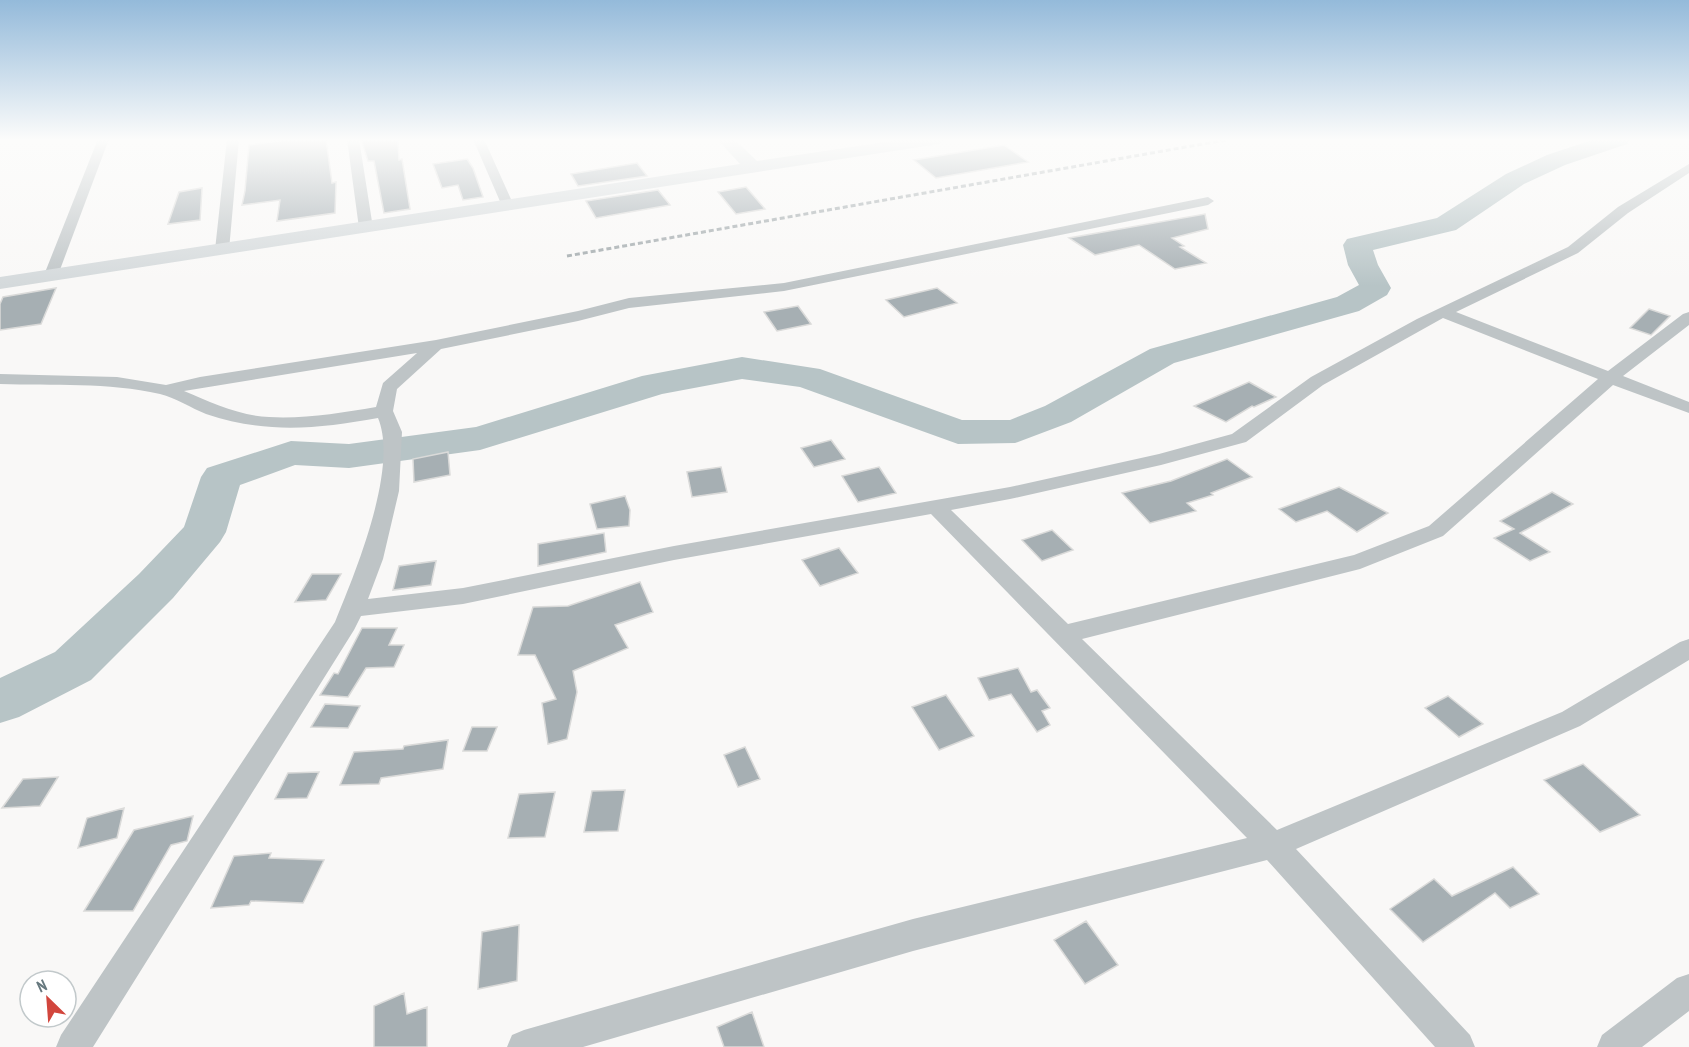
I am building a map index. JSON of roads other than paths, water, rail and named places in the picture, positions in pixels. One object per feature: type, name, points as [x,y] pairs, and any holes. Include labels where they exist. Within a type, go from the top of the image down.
[{"type":"street","points":[[51,275],[85,188]]},
{"type":"street","points":[[222,249],[228,188]]},
{"type":"street","points":[[360,188],[366,228]]},
{"type":"street","points":[[500,188],[508,206]]},
{"type":"street","points":[[0,283],[622,188]]},
{"type":"street","points":[[352,609],[463,596],[674,553],[1021,490],[1161,459],[1239,438],[1317,381],[1444,313],[1573,250],[1623,210],[1660,188]]},
{"type":"street","points":[[166,390],[200,382],[436,345],[578,316],[629,303],[784,287],[1208,201]]},
{"type":"street","points":[[1444,313],[1689,408]]},
{"type":"street","points":[[1065,634],[1360,561],[1436,531],[1611,377],[1689,317]]},
{"type":"street","points":[[73,1047],[346,624],[372,560],[389,491],[393,432],[384,411],[389,387],[436,345]]},
{"type":"street","points":[[0,379],[117,382],[166,390],[213,410],[267,423],[334,420],[384,411]]},
{"type":"street","points":[[935,506],[1273,845],[1458,1047]]},
{"type":"street","points":[[524,1047],[913,935],[1273,845],[1571,719],[1689,648]]},
{"type":"street","points":[[1614,1047],[1689,990]]},
{"type":"waterway","points":[[0,702],[73,666],[156,586],[204,532],[222,477],[291,453],[349,456],[480,438],[655,384],[742,368],[807,377],[958,432],[1015,431],[1058,414],[1162,356],[1348,304],[1376,288],[1363,265],[1357,245],[1446,224],[1501,188]]},
{"type":"railway","points":[[567,256],[954,188]]}]
